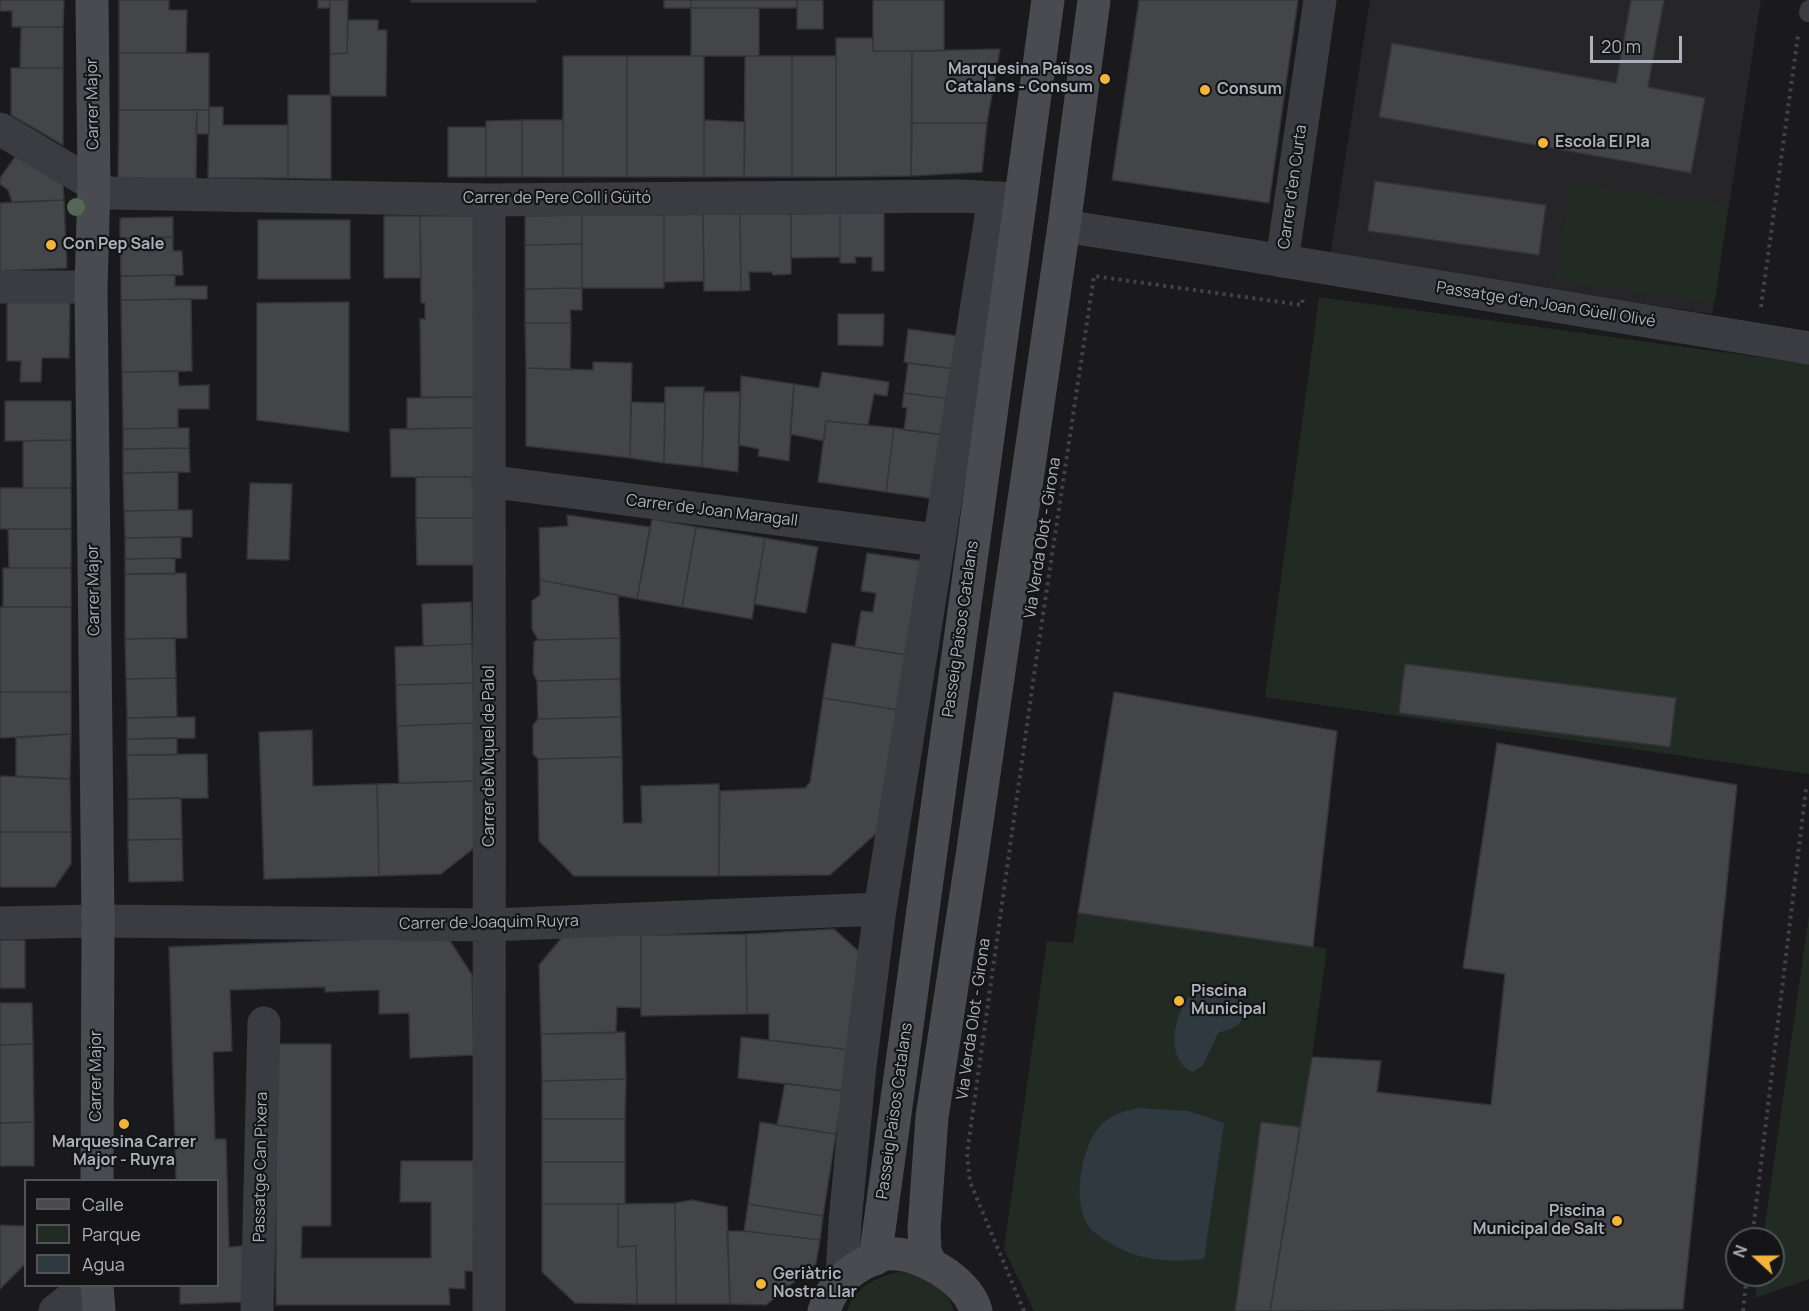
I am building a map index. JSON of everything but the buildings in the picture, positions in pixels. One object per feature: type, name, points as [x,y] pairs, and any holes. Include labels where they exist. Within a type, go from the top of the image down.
[{"type":"main road","name":"Carrer Major","points":[[92,0],[94,184],[91,287],[98,921],[97,1179]]},
{"type":"main road","name":"Passeig Països Catalans","points":[[875,1258],[1007,199],[1048,0]]},
{"type":"main road","points":[[931,1265],[925,1251],[924,1229],[932,1118],[1064,226],[1094,0]]},
{"type":"main road","name":"Passeig Països Catalans","points":[[824,1311],[827,1299],[842,1278],[885,1254],[906,1257],[931,1265],[946,1273],[974,1302],[976,1311]]},
{"type":"street","name":"Carrer d'en Curta","points":[[1064,226],[1294,263],[1320,0]]},
{"type":"street","name":"Carrer de Pere Coll i Güitó","points":[[0,129],[108,193],[489,200],[959,196],[1007,199]]},
{"type":"street","name":"Passeig Països Catalans","points":[[842,1278],[845,1221],[860,1066],[880,909],[938,540],[981,288],[1007,199]]},
{"type":"street","name":"Carrer de Miquel de Palol","points":[[489,200],[491,925],[489,1311]]},
{"type":"street","name":"Passatge d'en Joan Güell Olivé","points":[[1294,263],[1809,348]]},
{"type":"street","points":[[0,287],[91,287]]},
{"type":"street","name":"Carrer de Joan Maragall","points":[[488,481],[938,540]]},
{"type":"street","name":"Carrer de Joaquim Ruyra","points":[[0,922],[491,925],[880,909]]},
{"type":"street","name":"Passatge Can Pixera","points":[[257,1311],[264,1023]]},
{"type":"street","points":[[55,1311],[69,1300],[97,1296]]},
{"type":"lane","points":[[1808,14],[1809,9]]},
{"type":"path","points":[[1756,340],[1798,35]]},
{"type":"path","name":"Via Verda Olot - Girona","points":[[1023,1311],[970,1182],[967,1154],[1030,702],[1094,276],[1302,305],[1294,263]]},
{"type":"path","points":[[1753,1227],[1806,789],[1809,789]]},
{"type":"path","points":[[1743,1311],[1746,1287]]},
{"type":"shaded area","name":"Escola El Pla","points":[[1370,0],[1761,0],[1712,314],[1330,256]]},
{"type":"green space","points":[[1570,184],[1728,206],[1715,302],[1557,280]]},
{"type":"green space","points":[[1319,297],[1809,364],[1809,774],[1265,697]]},
{"type":"green space","name":"Piscina Municipal","points":[[1114,692],[1337,731],[1313,946],[1327,949],[1312,1057],[1270,1311],[1034,1311],[1004,1249],[1047,941],[1073,943]]},
{"type":"green space","points":[[1809,915],[1809,1279],[1755,1298],[1756,1287],[1785,1287],[1785,1227],[1765,1227]]},
{"type":"green space","points":[[900,1272],[926,1279],[940,1289],[946,1295],[954,1311],[847,1311],[855,1295],[861,1289],[883,1276]]},
{"type":"water","points":[[1194,992],[1214,997],[1235,998],[1243,1004],[1243,1012],[1238,1025],[1218,1033],[1203,1065],[1193,1072],[1184,1066],[1178,1057],[1175,1034],[1181,1010]]},
{"type":"water","points":[[1140,1108],[1188,1111],[1224,1123],[1204,1259],[1165,1260],[1130,1253],[1097,1235],[1089,1227],[1084,1216],[1080,1203],[1081,1174],[1084,1158],[1095,1132],[1111,1117]]},
{"type":"place","name":"Marquesina Països Catalans - Consum","points":[[1105,79]]},
{"type":"place","name":"Consum","points":[[1205,90]]},
{"type":"place","name":"Escola El Pla","points":[[1543,143]]},
{"type":"place","name":"Con Pep Sale","points":[[51,245]]},
{"type":"place","name":"Piscina Municipal","points":[[1179,1001]]},
{"type":"place","name":"Marquesina Carrer Major - Ruyra","points":[[124,1124]]},
{"type":"place","name":"Piscina Municipal de Salt","points":[[1617,1221]]},
{"type":"place","name":"Geriàtric Nostra Llar","points":[[761,1284]]}]
